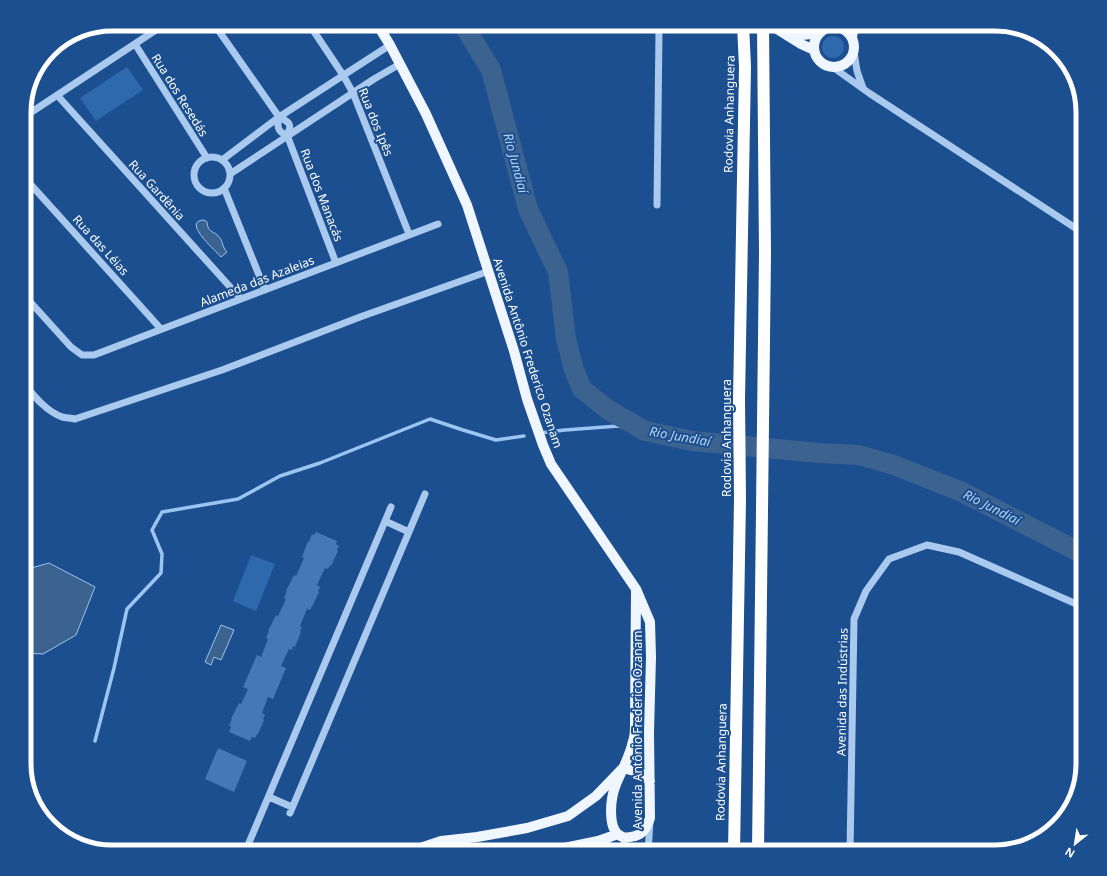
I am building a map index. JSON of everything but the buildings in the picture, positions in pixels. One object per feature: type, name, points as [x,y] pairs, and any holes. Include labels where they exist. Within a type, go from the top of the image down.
[{"type":"highway","name":"Rodovia Anhanguera","points":[[734,845],[740,499],[739,399],[745,67],[743,31]]},
{"type":"highway","points":[[758,845],[765,253],[763,31]]},
{"type":"main road","name":"Avenida Antônio Frederico Ozanam","points":[[381,31],[426,114],[467,205],[514,351],[527,399],[551,464],[636,589],[650,622],[650,818]]},
{"type":"main road","points":[[780,31],[800,44],[814,50]]},
{"type":"main road","points":[[787,35],[802,35],[820,33],[823,31]]},
{"type":"main road","points":[[820,33],[814,44],[814,50],[823,64],[834,68],[841,67],[847,63],[852,58],[854,52],[854,41],[852,36],[846,31]]},
{"type":"main road","points":[[852,36],[853,31]]},
{"type":"main road","points":[[620,836],[615,831],[611,822],[611,810],[614,788],[634,740],[636,589]]},
{"type":"main road","points":[[635,695],[646,694],[650,700]]},
{"type":"main road","points":[[623,768],[637,771],[650,781]]},
{"type":"main road","points":[[429,845],[441,841],[477,837],[527,828],[568,816],[596,796],[623,768]]},
{"type":"main road","points":[[579,845],[620,836],[630,837],[639,835],[645,829],[650,818]]},
{"type":"main road","points":[[438,845],[441,841]]},
{"type":"main road","points":[[598,841],[605,845]]},
{"type":"street","points":[[31,112],[155,31]]},
{"type":"street","name":"Rua dos Manacás","points":[[219,31],[278,117],[287,121],[290,125],[290,130],[287,136]]},
{"type":"street","name":"Rua dos Ipês","points":[[314,31],[353,92],[409,234]]},
{"type":"street","points":[[658,205],[659,31]]},
{"type":"street","name":"Rua dos Resedás","points":[[135,44],[207,158]]},
{"type":"street","points":[[222,160],[278,117],[390,45]]},
{"type":"street","points":[[854,52],[857,71],[863,88]]},
{"type":"street","points":[[230,174],[353,92],[400,64]]},
{"type":"street","points":[[834,68],[869,93],[1076,229]]},
{"type":"street","name":"Rua Gardênia","points":[[57,95],[241,299]]},
{"type":"street","name":"Rua dos Manacás","points":[[278,117],[278,130],[287,136],[336,263]]},
{"type":"street","points":[[207,158],[218,158],[222,160],[229,168],[230,179],[227,184],[219,191],[208,192],[203,190],[198,186],[196,181],[195,170],[198,164],[207,158]]},
{"type":"street","name":"Rua das Léias","points":[[31,185],[161,329]]},
{"type":"street","points":[[224,188],[265,290]]},
{"type":"street","name":"Alameda das Azaleias","points":[[31,302],[71,347],[82,355],[94,355],[438,224]]},
{"type":"street","points":[[31,392],[39,402],[49,410],[63,417],[75,419],[222,370],[489,271]]},
{"type":"street","points":[[269,797],[291,810],[425,494]]},
{"type":"street","points":[[248,845],[391,506]]},
{"type":"street","points":[[385,521],[409,532]]},
{"type":"street","name":"Avenida das Indústrias","points":[[850,845],[854,619],[866,591],[889,559],[927,545],[959,552],[1076,604]]},
{"type":"street","name":"Avenida Antônio Frederico Ozanam","points":[[648,845],[650,818]]},
{"type":"street","name":"Avenida Antônio Frederico Ozanam","points":[[620,836],[624,845]]},
{"type":"shaded area","points":[[829,36],[837,36],[844,43],[844,51],[837,58],[829,58],[822,51],[822,43]]},
{"type":"shaded area","points":[[127,67],[143,90],[96,121],[80,98]]},
{"type":"shaded area","points":[[204,220],[207,222],[210,230],[220,239],[227,252],[221,257],[207,243],[198,231],[196,225],[198,222]]},
{"type":"shaded area","points":[[251,555],[275,564],[256,611],[233,601]]},
{"type":"shaded area","points":[[49,563],[95,587],[76,635],[43,654],[31,653],[31,568]]},
{"type":"shaded area","points":[[221,625],[234,630],[221,660],[214,657],[211,665],[205,662]]},
{"type":"waterway","name":"Rio Jundiaí","points":[[467,31],[491,70],[528,209],[558,272],[566,339],[574,370],[582,389],[607,409],[645,431],[692,441],[819,453],[859,455],[894,465],[962,492],[1076,550]]},
{"type":"waterway","points":[[95,741],[114,668],[127,609],[161,573],[162,554],[152,530],[162,512],[238,499],[280,476],[320,463],[430,419],[496,440],[524,436]]},
{"type":"waterway","points":[[540,433],[618,426],[645,431]]}]
